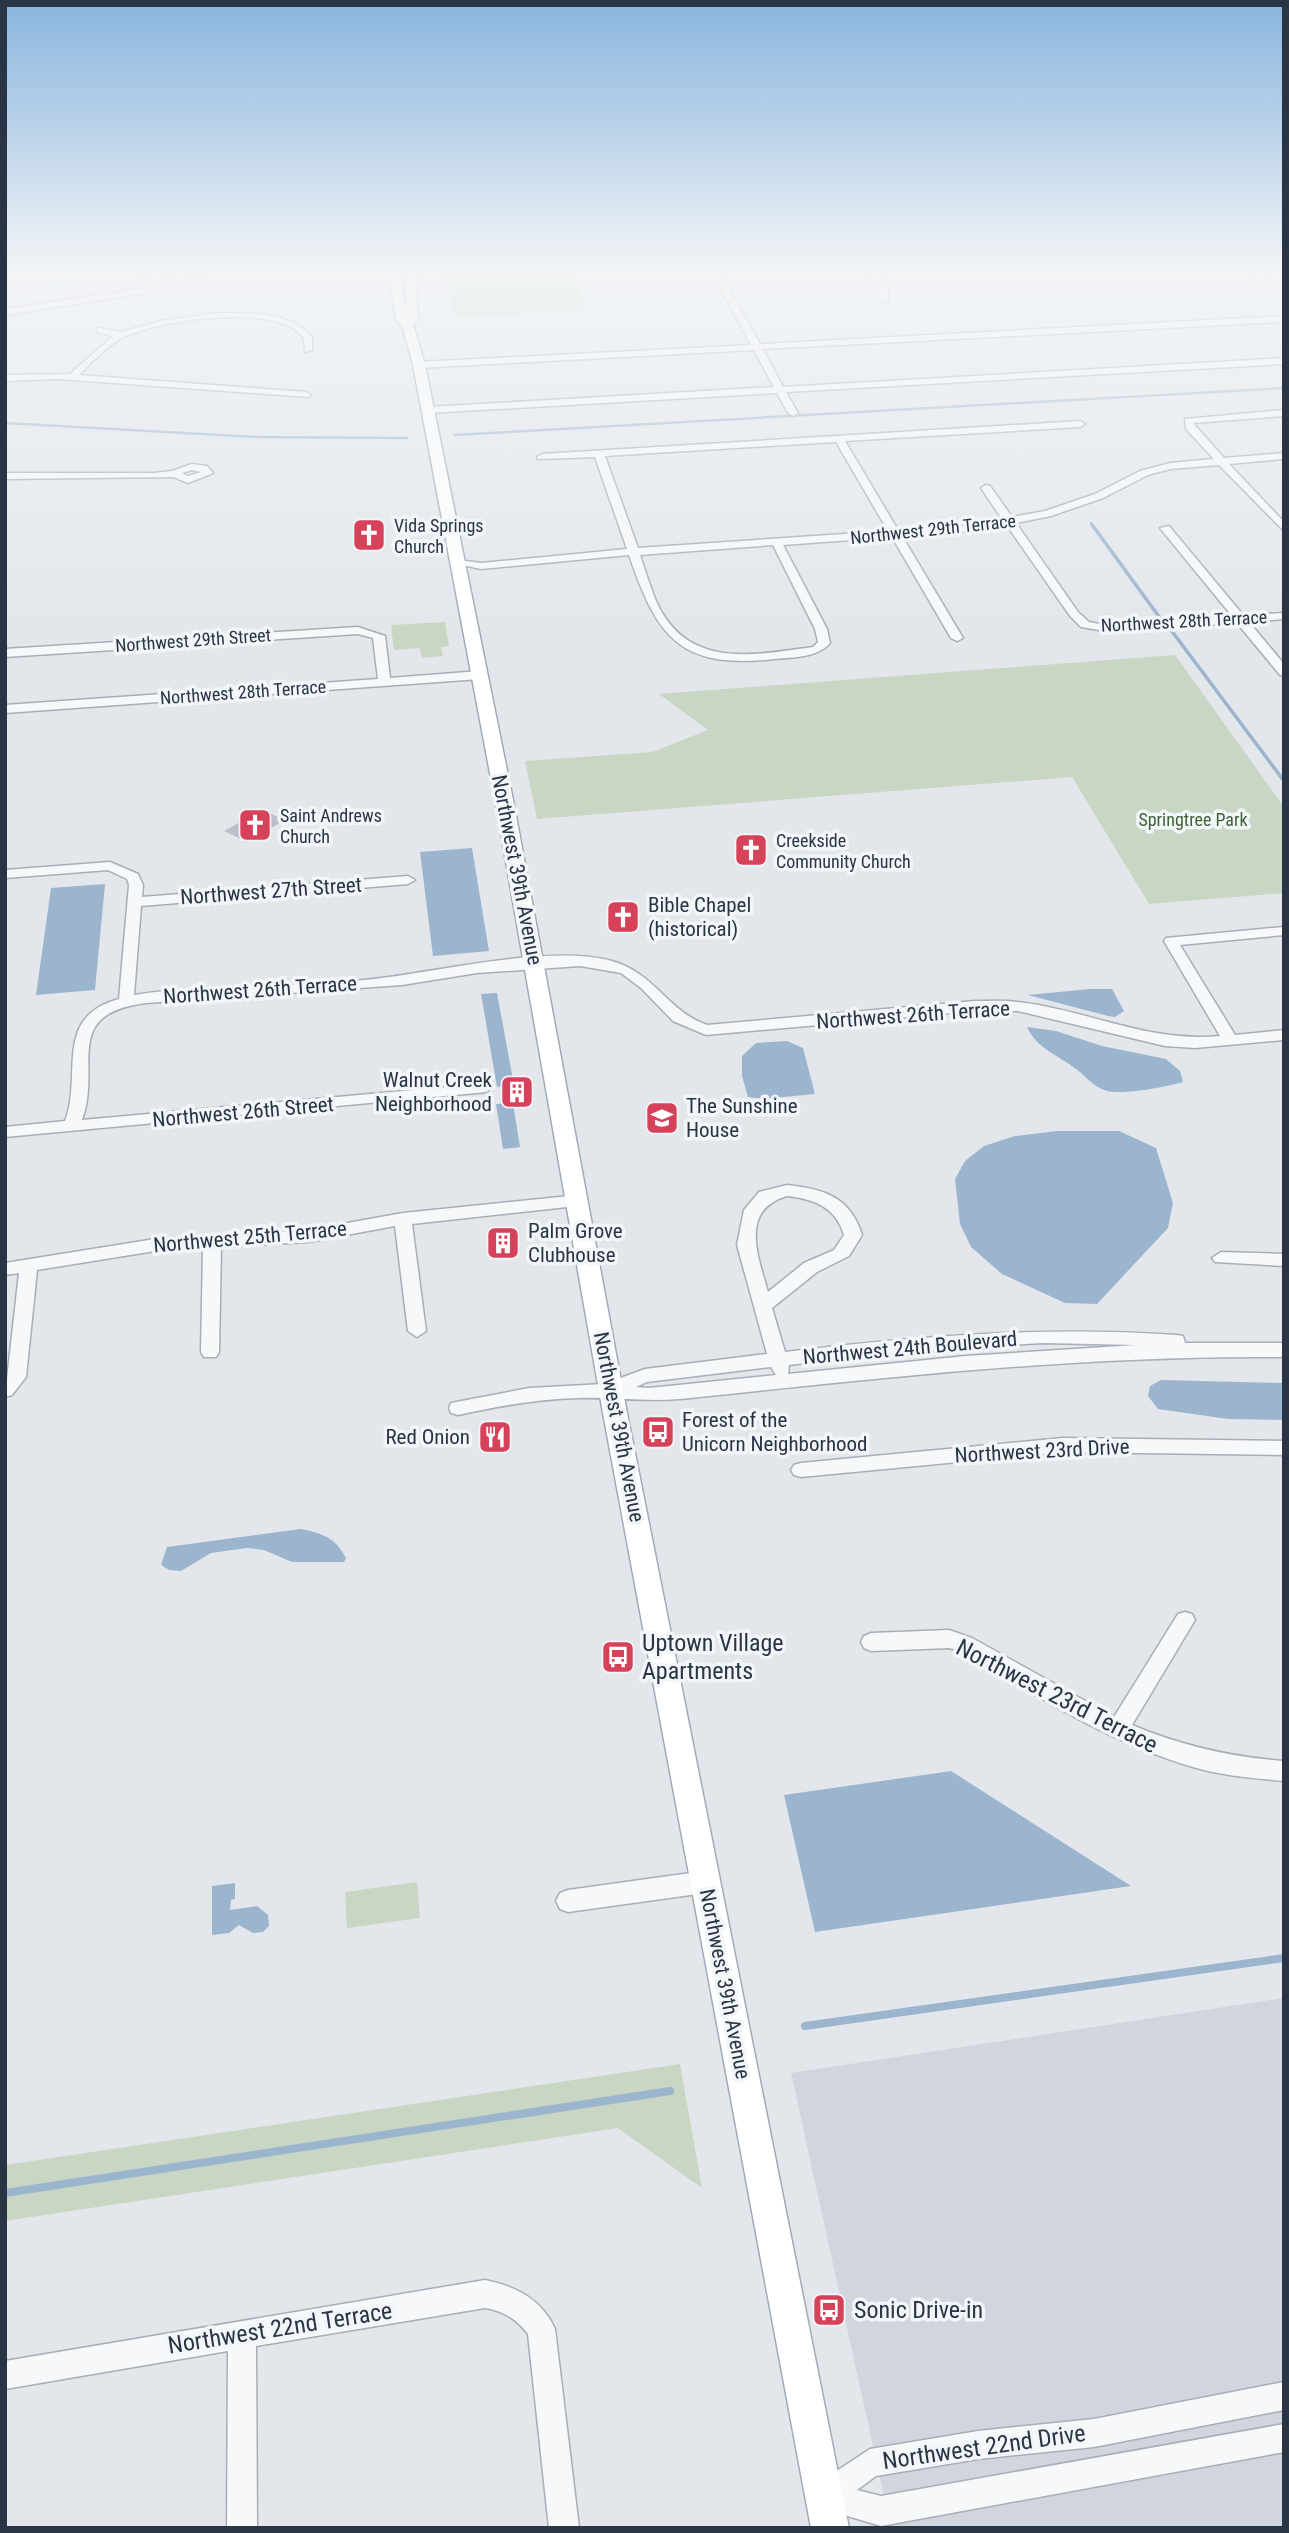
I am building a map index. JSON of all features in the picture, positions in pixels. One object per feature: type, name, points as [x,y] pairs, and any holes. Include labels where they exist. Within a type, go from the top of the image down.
[{"type":"main road","name":"Northwest 39th Avenue","points":[[424,389],[536,970],[611,1389],[827,2512]]},
{"type":"street","points":[[231,389],[306,395]]},
{"type":"street","points":[[428,410],[793,389]]},
{"type":"street","points":[[779,390],[793,414]]},
{"type":"street","points":[[1284,413],[1188,421],[1189,427],[1284,528]]},
{"type":"street","points":[[542,457],[1080,424]]},
{"type":"street","points":[[839,439],[957,638]]},
{"type":"street","points":[[599,453],[651,602],[663,623],[680,638],[715,657],[817,650],[824,643],[821,629],[777,543]]},
{"type":"street","name":"Northwest 29th Terrace","points":[[458,563],[481,566],[572,556],[895,535],[1010,522],[1099,496],[1144,473],[1171,466],[1284,456]]},
{"type":"street","points":[[5,476],[175,474]]},
{"type":"street","points":[[986,488],[1010,522]]},
{"type":"street","points":[[1264,506],[1278,505]]},
{"type":"street","name":"Northwest 28th Terrace","points":[[1010,522],[1074,614],[1085,625],[1105,628],[1284,616]]},
{"type":"street","points":[[1165,528],[1284,672]]},
{"type":"street","name":"Northwest 29th Street","points":[[5,653],[358,630],[379,636],[384,682]]},
{"type":"street","name":"Northwest 28th Terrace","points":[[5,709],[480,675]]},
{"type":"street","points":[[5,874],[95,866],[121,870],[133,877],[135,902],[126,1000],[97,1014],[83,1033],[76,1114],[71,1127]]},
{"type":"street","name":"Northwest 27th Street","points":[[135,902],[408,880]]},
{"type":"street","points":[[1230,1040],[1171,941],[1284,931]]},
{"type":"street","name":"Northwest 26th Terrace","points":[[126,1000],[393,981],[452,982],[536,970],[593,971],[603,966],[623,968],[638,977],[671,1014],[684,1024],[706,1030],[975,1006],[1018,1006],[1139,1038],[1195,1043],[1284,1035]]},
{"type":"street","name":"Northwest 26th Street","points":[[5,1132],[481,1089]]},
{"type":"street","points":[[763,1306],[812,1267],[843,1252],[852,1236],[849,1215],[835,1203],[811,1192],[777,1193],[757,1200],[744,1224],[746,1245],[778,1361],[784,1380]]},
{"type":"street","name":"Northwest 25th Terrace","points":[[5,1269],[28,1268],[155,1245],[308,1236],[403,1219],[579,1201]]},
{"type":"street","points":[[403,1219],[417,1331]]},
{"type":"street","points":[[210,1352],[212,1241]]},
{"type":"street","points":[[1221,1258],[1284,1260]]},
{"type":"street","points":[[5,1391],[17,1377],[28,1268]]},
{"type":"street","name":"Northwest 24th Boulevard","points":[[611,1389],[645,1376],[928,1344],[1048,1336],[1152,1339],[1211,1348]]},
{"type":"street","name":"Northwest 24th Boulevard","points":[[458,1408],[486,1401],[611,1389],[649,1395],[990,1359],[1211,1348],[1284,1350]]},
{"type":"street","name":"Northwest 23rd Drive","points":[[801,1470],[1063,1445],[1284,1448]]},
{"type":"street","points":[[1117,1730],[1185,1620]]},
{"type":"street","name":"Northwest 23rd Terrace","points":[[871,1642],[949,1639],[965,1644],[1117,1730],[1168,1753],[1251,1770],[1284,1771]]},
{"type":"street","points":[[569,1901],[705,1881]]},
{"type":"street","name":"Northwest 22nd Terrace","points":[[5,2375],[485,2294],[508,2298],[527,2310],[541,2329],[564,2528]]},
{"type":"street","points":[[242,2334],[242,2528]]},
{"type":"street","name":"Northwest 22nd Drive","points":[[827,2512],[870,2463],[978,2445],[1094,2433],[1284,2396]]},
{"type":"street","name":"Northwest 22nd Drive","points":[[827,2512],[881,2511],[1284,2438]]},
{"type":"shaded area","points":[[1284,1998],[1284,2528],[891,2528],[791,2073]]},
{"type":"green space","points":[[445,622],[449,646],[441,647],[443,656],[422,658],[420,648],[394,650],[391,625]]},
{"type":"green space","name":"Springtree Park","points":[[1175,655],[1284,807],[1284,893],[1149,904],[1072,777],[537,819],[525,761],[652,752],[708,730],[659,694]]},
{"type":"green space","points":[[417,1882],[420,1918],[347,1928],[345,1892]]},
{"type":"green space","points":[[680,2064],[702,2188],[618,2128],[5,2221],[5,2165]]},
{"type":"water","points":[[472,848],[489,951],[433,956],[420,852]]},
{"type":"water","points":[[105,884],[95,990],[36,995],[51,888]]},
{"type":"water","points":[[1112,989],[1124,1011],[1115,1017],[1108,1016],[1028,995]]},
{"type":"water","points":[[497,993],[514,1085],[497,1087],[481,994]]},
{"type":"water","points":[[1027,1027],[1056,1031],[1102,1046],[1166,1059],[1180,1071],[1183,1082],[1134,1091],[1107,1091],[1042,1046]]},
{"type":"water","points":[[787,1041],[803,1048],[815,1094],[763,1099],[748,1097],[742,1076],[742,1056],[756,1043]]},
{"type":"water","points":[[513,1103],[520,1147],[503,1149],[496,1104]]},
{"type":"water","points":[[1057,1131],[1119,1131],[1156,1148],[1173,1203],[1168,1228],[1097,1304],[1065,1303],[1002,1274],[971,1247],[960,1224],[955,1179],[965,1161],[984,1146],[1015,1136]]},
{"type":"water","points":[[1161,1380],[1284,1383],[1284,1420],[1228,1419],[1158,1409],[1148,1396],[1150,1386]]},
{"type":"water","points":[[301,1529],[333,1541],[346,1558],[344,1562],[292,1562],[264,1550],[247,1548],[211,1553],[181,1571],[169,1570],[161,1565],[167,1547]]},
{"type":"water","points":[[951,1771],[1131,1886],[815,1932],[784,1795]]},
{"type":"water","points":[[235,1883],[235,1899],[231,1900],[230,1910],[257,1906],[268,1915],[269,1926],[263,1932],[253,1933],[239,1925],[229,1933],[212,1935],[212,1886]]},
{"type":"building","name":"Saint Andrews Church","points":[[262,810],[285,820],[247,842],[224,831]]},
{"type":"building","name":"Palm Grove Clubhouse","points":[[511,1235],[513,1251],[495,1252],[493,1236]]},
{"type":"waterway","points":[[455,435],[1263,389]]},
{"type":"waterway","points":[[5,423],[257,437],[407,438]]},
{"type":"waterway","points":[[1091,523],[1094,528]]},
{"type":"waterway","points":[[1093,526],[1160,618]]},
{"type":"waterway","points":[[1171,630],[1284,781]]},
{"type":"waterway","points":[[805,2026],[1284,1958]]},
{"type":"waterway","points":[[5,2193],[670,2091]]},
{"type":"place","name":"Vida Springs Church","points":[[369,535]]},
{"type":"place","name":"Saint Andrews Church","points":[[255,825]]},
{"type":"place","name":"Creekside Community Church","points":[[751,850]]},
{"type":"place","name":"Bible Chapel (historical)","points":[[623,917]]},
{"type":"place","name":"Walnut Creek Neighborhood","points":[[517,1092]]},
{"type":"place","name":"The Sunshine House","points":[[662,1118]]},
{"type":"place","name":"Palm Grove Clubhouse","points":[[503,1243]]},
{"type":"place","name":"Forest of the Unicorn Neighborhood","points":[[658,1432]]},
{"type":"place","name":"Red Onion","points":[[495,1437]]},
{"type":"place","name":"Uptown Village Apartments","points":[[618,1657]]},
{"type":"place","name":"Sonic Drive-in","points":[[829,2310]]}]
